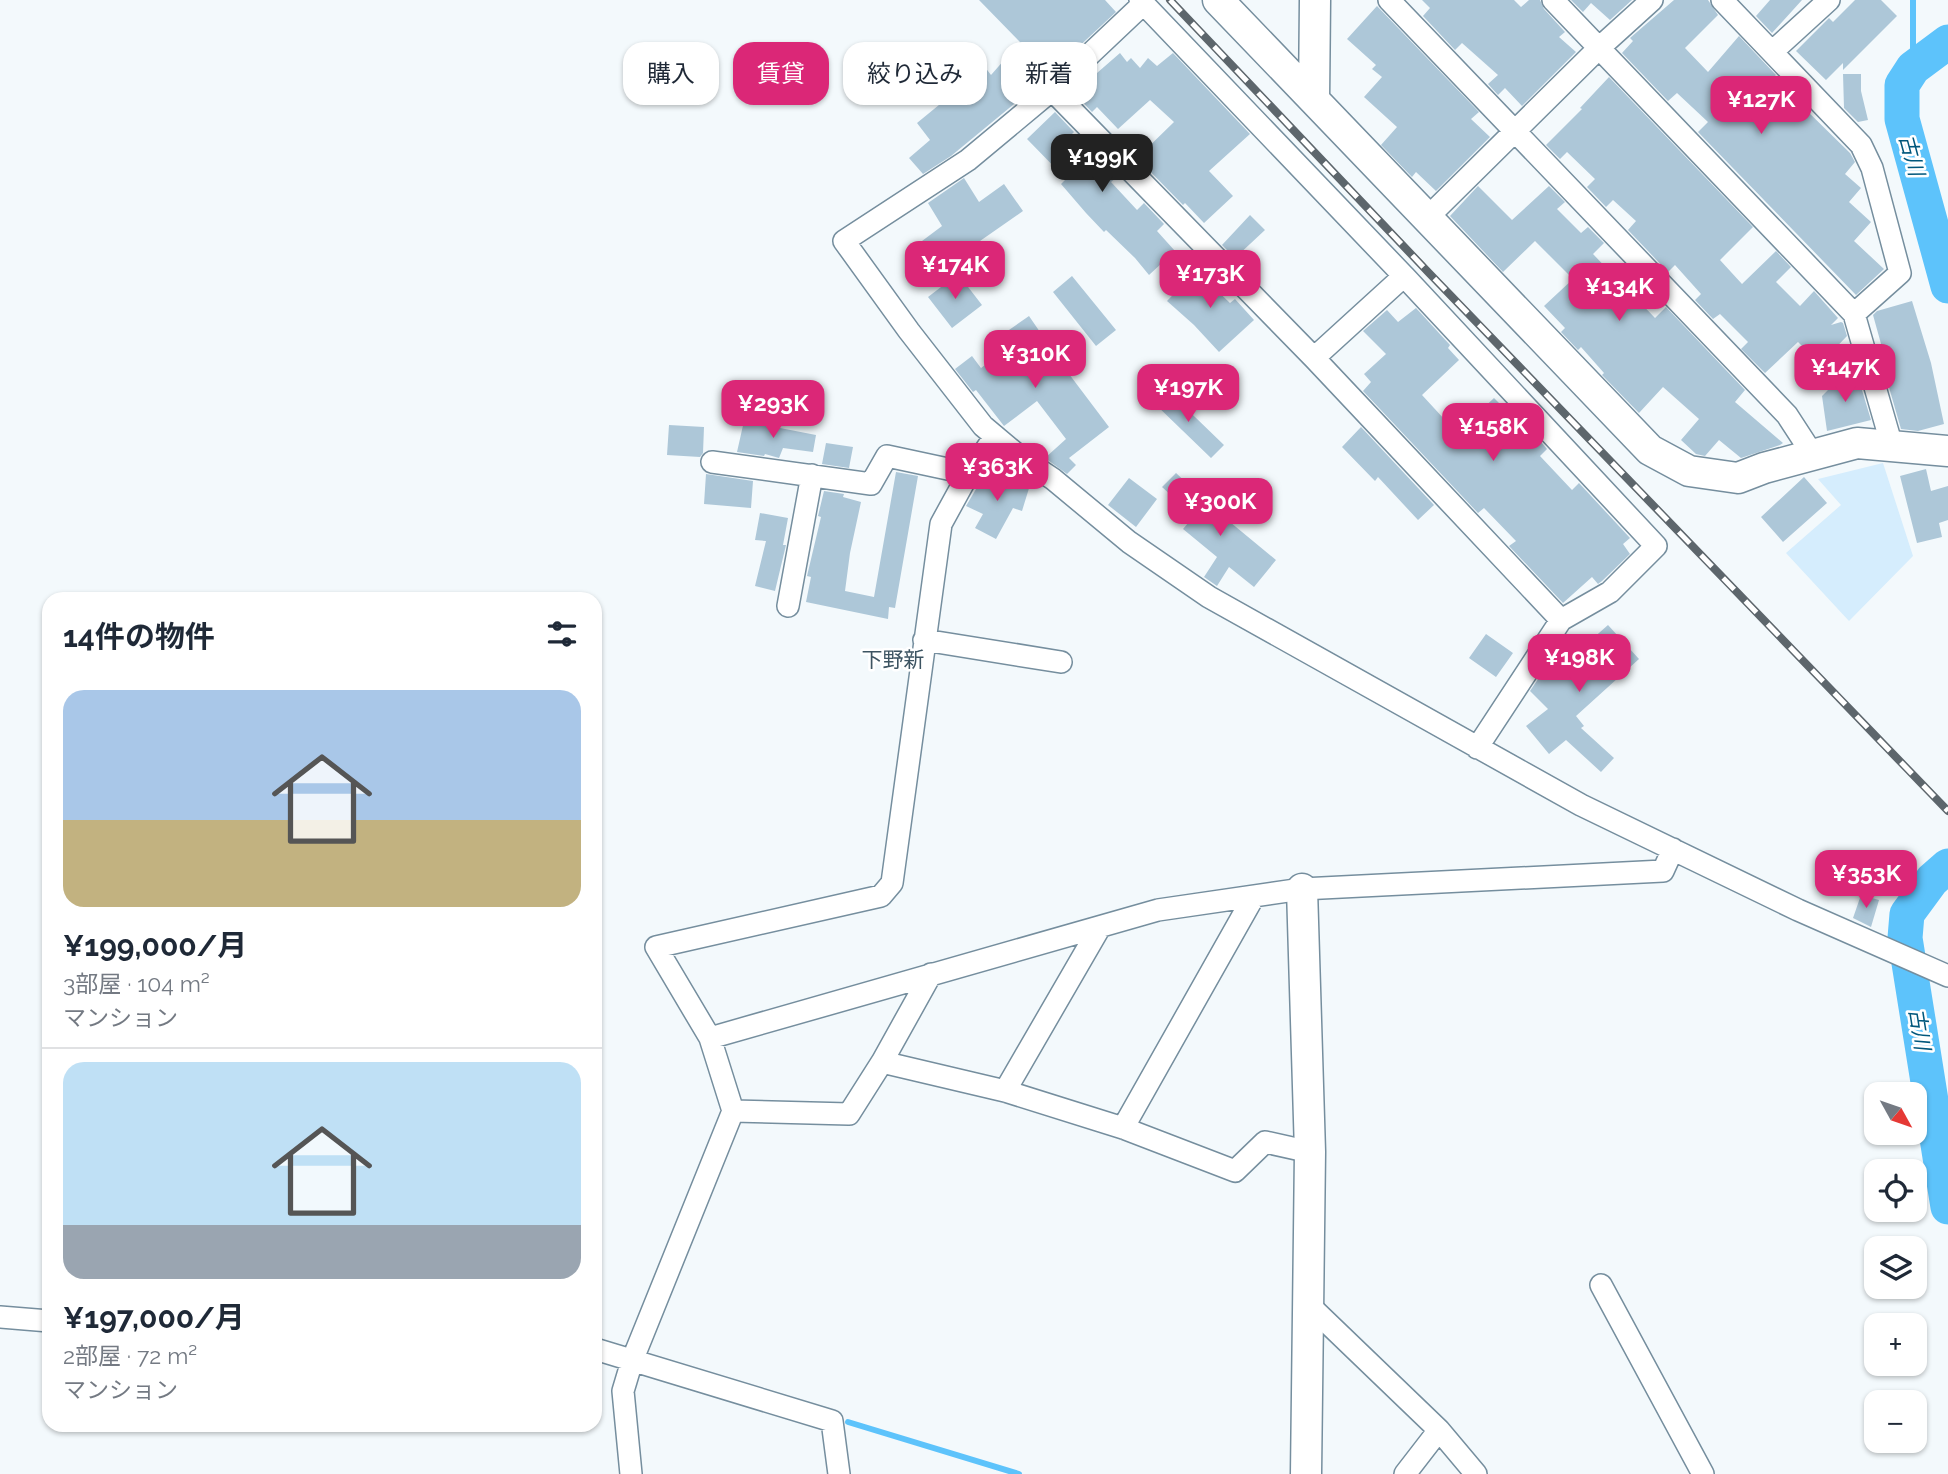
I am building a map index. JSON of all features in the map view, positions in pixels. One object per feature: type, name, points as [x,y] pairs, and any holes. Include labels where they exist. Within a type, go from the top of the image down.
[{"type":"street","points":[[1218,0],[1650,450],[1689,471],[1738,478],[1857,443],[1948,451]]},
{"type":"street","points":[[1314,100],[1315,0]]},
{"type":"street","points":[[1389,0],[1787,415],[1813,455]]},
{"type":"street","points":[[1553,0],[1854,314],[1892,446]]},
{"type":"street","points":[[1427,218],[1599,48],[1652,0]]},
{"type":"street","points":[[1722,0],[1861,145],[1872,169],[1900,273],[1854,314]]},
{"type":"street","points":[[1772,52],[1829,0]]},
{"type":"street","points":[[1097,46],[1141,2],[1404,276],[1656,547],[1610,592],[1561,620],[1477,748]]},
{"type":"street","points":[[1034,105],[968,160],[844,241],[983,426],[1129,542],[1209,597],[1581,805],[1798,910],[1942,973]]},
{"type":"street","points":[[1067,105],[1314,358],[1561,620]]},
{"type":"street","points":[[1314,358],[1404,276]]},
{"type":"street","points":[[631,1474],[623,1391],[632,1361],[733,1111],[710,1038],[656,947],[881,896],[892,883],[940,524],[995,436]]},
{"type":"street","points":[[712,462],[871,484],[887,456],[971,474]]},
{"type":"street","points":[[788,606],[812,475]]},
{"type":"street","points":[[924,640],[1061,662]]},
{"type":"street","points":[[710,1038],[1158,910],[1302,889],[1663,872],[1673,849]]},
{"type":"street","points":[[1302,889],[1310,1152],[1306,1474]]},
{"type":"street","points":[[1123,1128],[1254,896]]},
{"type":"street","points":[[1005,1091],[1100,927]]},
{"type":"street","points":[[733,1111],[849,1114],[882,1062],[931,974]]},
{"type":"street","points":[[882,1062],[1005,1091],[1123,1128],[1236,1171],[1265,1142],[1310,1152]]},
{"type":"street","points":[[1601,1285],[1703,1474]]},
{"type":"street","points":[[1309,1306],[1439,1430],[1476,1474]]},
{"type":"street","points":[[0,1317],[42,1320]]},
{"type":"street","points":[[602,1351],[832,1421],[839,1474]]},
{"type":"street","points":[[1405,1474],[1439,1430]]},
{"type":"shaded area","points":[[1883,463],[1913,556],[1849,621],[1786,553],[1841,505],[1818,479]]},
{"type":"building","points":[[979,0],[1105,0],[1116,12],[1084,42],[1020,42]]},
{"type":"building","points":[[1422,0],[1514,0],[1521,7],[1529,0],[1540,0],[1544,9],[1565,32],[1559,37],[1576,52],[1522,106],[1505,88],[1498,95],[1488,84],[1498,75],[1462,43],[1455,50],[1423,16],[1430,8]]},
{"type":"building","points":[[1571,0],[1632,0],[1610,20],[1591,3],[1583,12]]},
{"type":"building","points":[[1674,0],[1708,0],[1718,15],[1685,48],[1708,72],[1739,36],[1776,75],[1765,86],[1792,114],[1800,104],[1850,153],[1855,162],[1845,174],[1861,188],[1849,202],[1871,222],[1854,241],[1884,269],[1856,295],[1698,132],[1708,122],[1677,93],[1668,101],[1622,53],[1633,41],[1630,38]]},
{"type":"building","points":[[1770,0],[1802,0],[1772,33],[1756,16]]},
{"type":"building","points":[[1855,0],[1881,0],[1897,16],[1843,70],[1843,63],[1826,80],[1796,51],[1829,18],[1833,22]]},
{"type":"building","points":[[1377,6],[1479,112],[1471,119],[1490,137],[1436,191],[1416,172],[1412,177],[1381,145],[1397,127],[1364,97],[1382,77],[1372,69],[1376,65],[1347,39]]},
{"type":"building","points":[[1120,53],[1127,62],[1131,58],[1140,68],[1148,58],[1157,66],[1173,53],[1250,134],[1209,171],[1233,196],[1204,223],[1137,158],[1174,122],[1150,100],[1118,129],[1097,107],[1092,112],[1085,105],[1097,105],[1097,73]]},
{"type":"building","points":[[1001,64],[1001,105],[1013,105],[951,156],[923,174],[909,158],[930,140],[917,123],[939,105],[987,105],[987,70],[991,75]]},
{"type":"building","points":[[1843,74],[1861,74],[1861,91],[1868,120],[1858,122],[1844,108]]},
{"type":"building","points":[[1609,77],[1753,227],[1720,260],[1742,284],[1776,251],[1791,267],[1776,282],[1800,306],[1814,291],[1838,318],[1831,325],[1843,323],[1847,336],[1820,364],[1798,342],[1765,373],[1741,349],[1748,342],[1720,314],[1713,319],[1695,300],[1701,294],[1675,265],[1668,272],[1628,230],[1636,221],[1613,200],[1606,207],[1587,187],[1595,179],[1567,152],[1560,159],[1546,145]]},
{"type":"building","points":[[1055,112],[1074,132],[1072,134],[1118,176],[1111,182],[1137,210],[1144,203],[1164,224],[1157,231],[1175,251],[1149,275],[1135,258],[1086,213],[1061,184],[1066,179],[1027,139]]},
{"type":"building","points":[[964,178],[979,202],[1004,184],[1023,211],[980,241],[984,246],[944,273],[922,241],[942,226],[928,203]]},
{"type":"building","points":[[1478,186],[1512,220],[1549,186],[1565,202],[1557,209],[1581,233],[1588,227],[1604,243],[1593,254],[1615,277],[1626,266],[1643,283],[1632,294],[1655,318],[1666,307],[1745,390],[1735,402],[1783,443],[1741,458],[1719,440],[1705,456],[1696,454],[1681,440],[1699,419],[1663,387],[1639,413],[1602,375],[1604,373],[1581,347],[1578,350],[1561,332],[1565,328],[1544,306],[1573,279],[1535,241],[1503,272],[1450,216]]},
{"type":"building","points":[[1250,215],[1265,230],[1235,258],[1222,245]]},
{"type":"building","points":[[1203,264],[1214,274],[1207,281],[1230,303],[1235,299],[1254,320],[1219,352],[1167,301]]},
{"type":"building","points":[[958,274],[982,305],[952,328],[928,297]]},
{"type":"building","points":[[1072,276],[1116,330],[1096,346],[1053,292]]},
{"type":"building","points":[[1912,301],[1931,363],[1944,424],[1918,431],[1901,429],[1884,370],[1888,369],[1873,315],[1877,311]]},
{"type":"building","points":[[1416,308],[1450,345],[1448,348],[1459,360],[1422,395],[1457,433],[1494,398],[1510,414],[1505,418],[1528,442],[1536,436],[1547,449],[1540,456],[1572,490],[1579,483],[1630,538],[1623,544],[1630,554],[1598,584],[1592,577],[1563,603],[1509,546],[1516,541],[1484,508],[1478,513],[1363,391],[1371,382],[1364,374],[1386,354],[1363,331],[1387,310],[1398,322]]},
{"type":"building","points":[[1029,316],[1109,427],[1069,458],[1076,465],[1067,474],[1045,458],[1066,439],[1037,401],[1004,426],[976,390],[973,392],[955,369],[972,356],[981,368],[1004,351],[996,339]]},
{"type":"building","points":[[1858,377],[1871,420],[1827,431],[1822,396],[1828,390],[1822,386]]},
{"type":"building","points":[[1166,389],[1224,445],[1211,458],[1153,402]]},
{"type":"building","points":[[744,421],[816,435],[813,452],[783,448],[779,458],[737,452]]},
{"type":"building","points":[[669,425],[704,427],[703,453],[700,457],[667,455]]},
{"type":"building","points":[[1361,427],[1434,505],[1418,520],[1378,477],[1375,481],[1342,447]]},
{"type":"building","points":[[826,443],[853,447],[849,468],[822,464]]},
{"type":"building","points":[[1926,469],[1931,491],[1948,486],[1948,520],[1939,523],[1942,537],[1917,543],[1900,476]]},
{"type":"building","points":[[896,472],[918,476],[895,608],[889,607],[888,619],[806,602],[811,577],[807,576],[821,517],[818,516],[824,491],[844,494],[843,497],[861,502],[845,591],[874,597]]},
{"type":"building","points":[[1176,473],[1190,489],[1276,560],[1254,587],[1229,567],[1217,586],[1204,577],[1217,557],[1183,529],[1194,516],[1162,487]]},
{"type":"building","points":[[706,474],[753,481],[751,508],[704,504]]},
{"type":"building","points":[[985,474],[1002,487],[1006,476],[1030,485],[1022,511],[1013,508],[996,539],[975,528],[983,514],[966,506]]},
{"type":"building","points":[[1804,477],[1827,503],[1783,542],[1761,517]]},
{"type":"building","points":[[1129,478],[1157,499],[1136,527],[1108,505]]},
{"type":"building","points":[[760,513],[788,518],[783,545],[786,545],[775,591],[755,586],[766,541],[755,540]]},
{"type":"building","points":[[1608,625],[1639,659],[1576,716],[1584,726],[1581,728],[1614,758],[1601,772],[1566,740],[1549,754],[1526,726],[1548,709],[1530,691],[1556,653],[1565,663]]},
{"type":"building","points":[[1486,634],[1513,653],[1496,677],[1469,658]]},
{"type":"building","points":[[1861,895],[1879,900],[1871,927],[1853,918]]},
{"type":"waterway","points":[[1913,0],[1913,68]]},
{"type":"waterway","name":"古川","points":[[1948,42],[1913,68],[1902,85],[1902,119],[1948,286]]},
{"type":"waterway","name":"古川","points":[[1948,866],[1932,880],[1907,914],[1905,938],[1948,1207]]},
{"type":"waterway","points":[[848,1422],[1019,1474]]},
{"type":"railway","points":[[1170,0],[1948,811]]},
{"type":"district","name":"下野新","points":[[893,659]]}]
